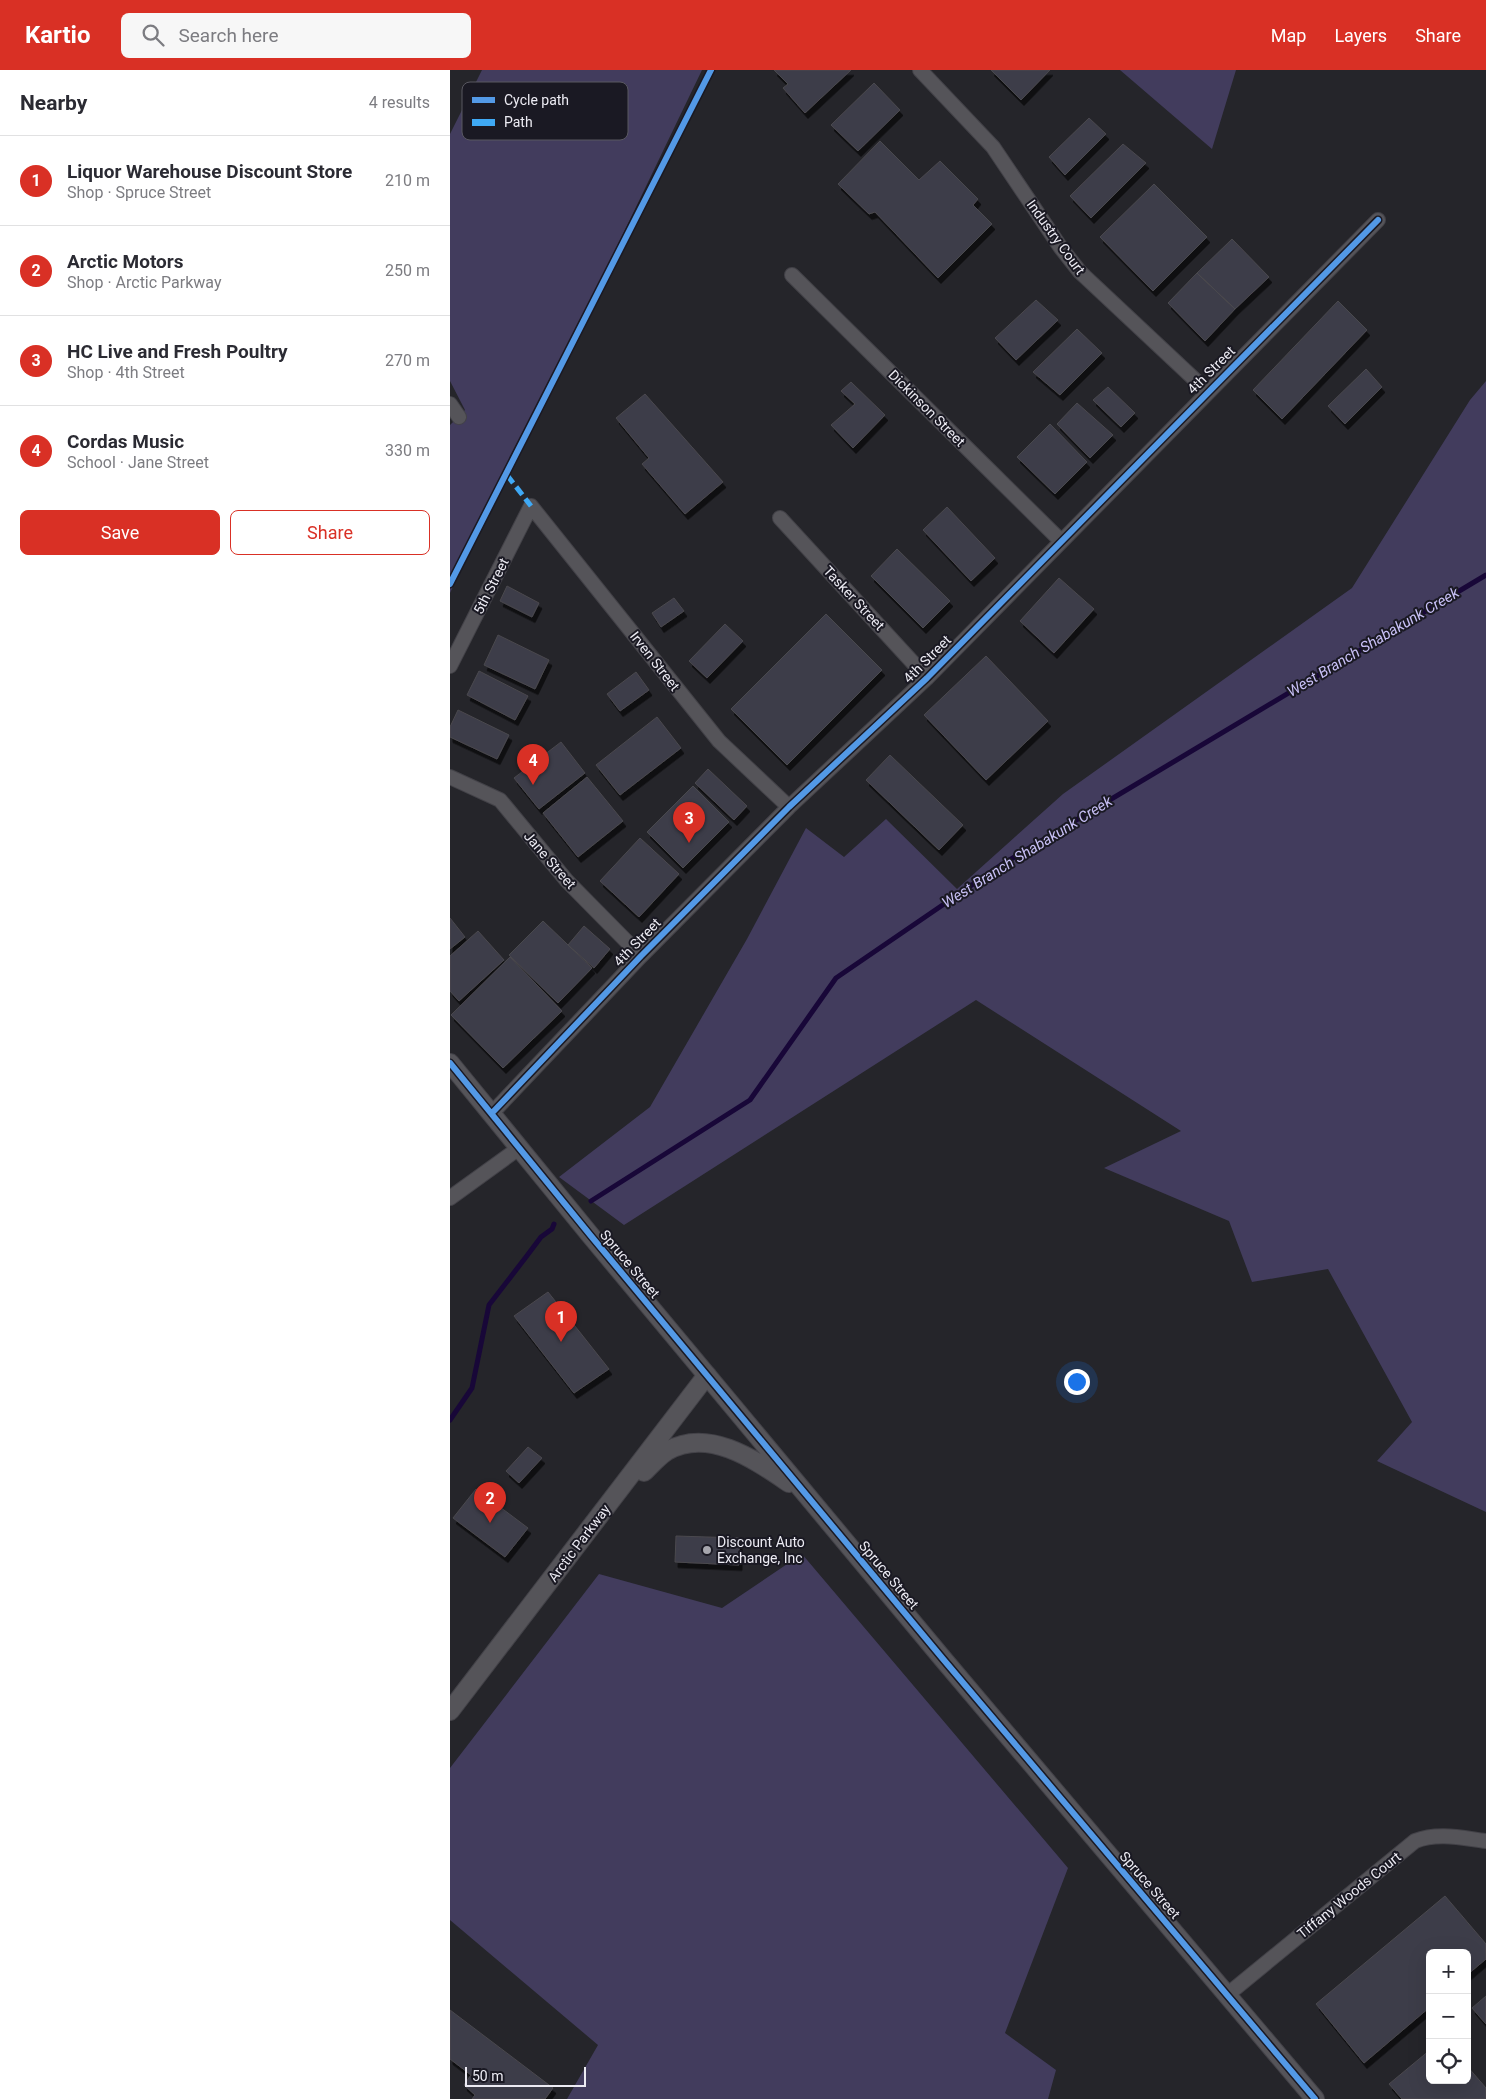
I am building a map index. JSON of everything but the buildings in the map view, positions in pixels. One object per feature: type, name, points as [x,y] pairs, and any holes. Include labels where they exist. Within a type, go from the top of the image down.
[{"type":"street","name":"Industry Court","points":[[920,70],[993,147],[1061,248],[1080,272],[1207,392]]},
{"type":"street","name":"4th Street","points":[[492,1113],[641,956],[789,807],[927,678],[1378,220]]},
{"type":"street","name":"Dickinson Street","points":[[792,275],[1061,541]]},
{"type":"street","points":[[450,404],[459,416]]},
{"type":"street","name":"5th Street","points":[[450,666],[531,506]]},
{"type":"street","name":"Irven Street","points":[[531,506],[719,742],[789,807]]},
{"type":"street","name":"Tasker Street","points":[[780,518],[927,678]]},
{"type":"street","name":"Jane Street","points":[[450,777],[500,800],[567,880],[641,956]]},
{"type":"street","name":"Spruce Street","points":[[450,1063],[1042,1778],[1315,2099]]},
{"type":"street","points":[[450,1198],[519,1148]]},
{"type":"street","name":"Arctic Parkway","points":[[450,1711],[707,1375]]},
{"type":"street","points":[[580,1542],[652,1464],[666,1452],[678,1446],[712,1444],[733,1449],[762,1465],[806,1494]]},
{"type":"street","name":"Tiffany Woods Court","points":[[1227,1995],[1415,1841],[1427,1836],[1486,1841]]},
{"type":"shaded area","points":[[482,70],[702,70],[450,593],[450,425],[465,410],[450,381],[450,134],[462,110],[462,140],[628,140],[628,82],[476,82]]},
{"type":"shaded area","points":[[1120,70],[1236,70],[1212,149]]},
{"type":"shaded area","points":[[1486,381],[1486,1512],[1377,1461],[1412,1422],[1328,1269],[1252,1282],[1229,1221],[1104,1168],[1181,1131],[976,1000],[624,1225],[559,1177],[650,1107],[747,939],[806,828],[844,857],[886,819],[957,889],[1063,794],[1352,588],[1470,400]]},
{"type":"shaded area","points":[[802,1554],[1068,1868],[1005,2033],[1056,2070],[1048,2099],[567,2099],[598,2045],[450,1920],[450,1768],[599,1574],[722,1608]]},
{"type":"waterway","name":"West Branch Shabakunk Creek","points":[[591,1201],[750,1100],[836,978],[1001,865],[1486,575]]},
{"type":"waterway","name":"West Branch Shabakunk Creek","points":[[450,1420],[472,1388],[489,1305],[541,1237],[552,1229],[554,1224]]},
{"type":"marked path","points":[[507,475],[531,506]]},
{"type":"cycle path","points":[[450,584],[711,70]]},
{"type":"cycle path","points":[[492,1113],[641,956],[789,807],[927,678],[1378,220]]},
{"type":"cycle path","points":[[450,1063],[591,1236],[943,1659],[1315,2099]]},
{"type":"place","name":"Cordas Music","points":[[533,785]]},
{"type":"place","name":"HC Live and Fresh Poultry","points":[[689,843]]},
{"type":"place","name":"Liquor Warehouse Discount Store","points":[[561,1342]]},
{"type":"place","name":"Arctic Motors","points":[[490,1523]]},
{"type":"place","name":"Discount Auto Exchange, Inc","points":[[707,1550]]}]
